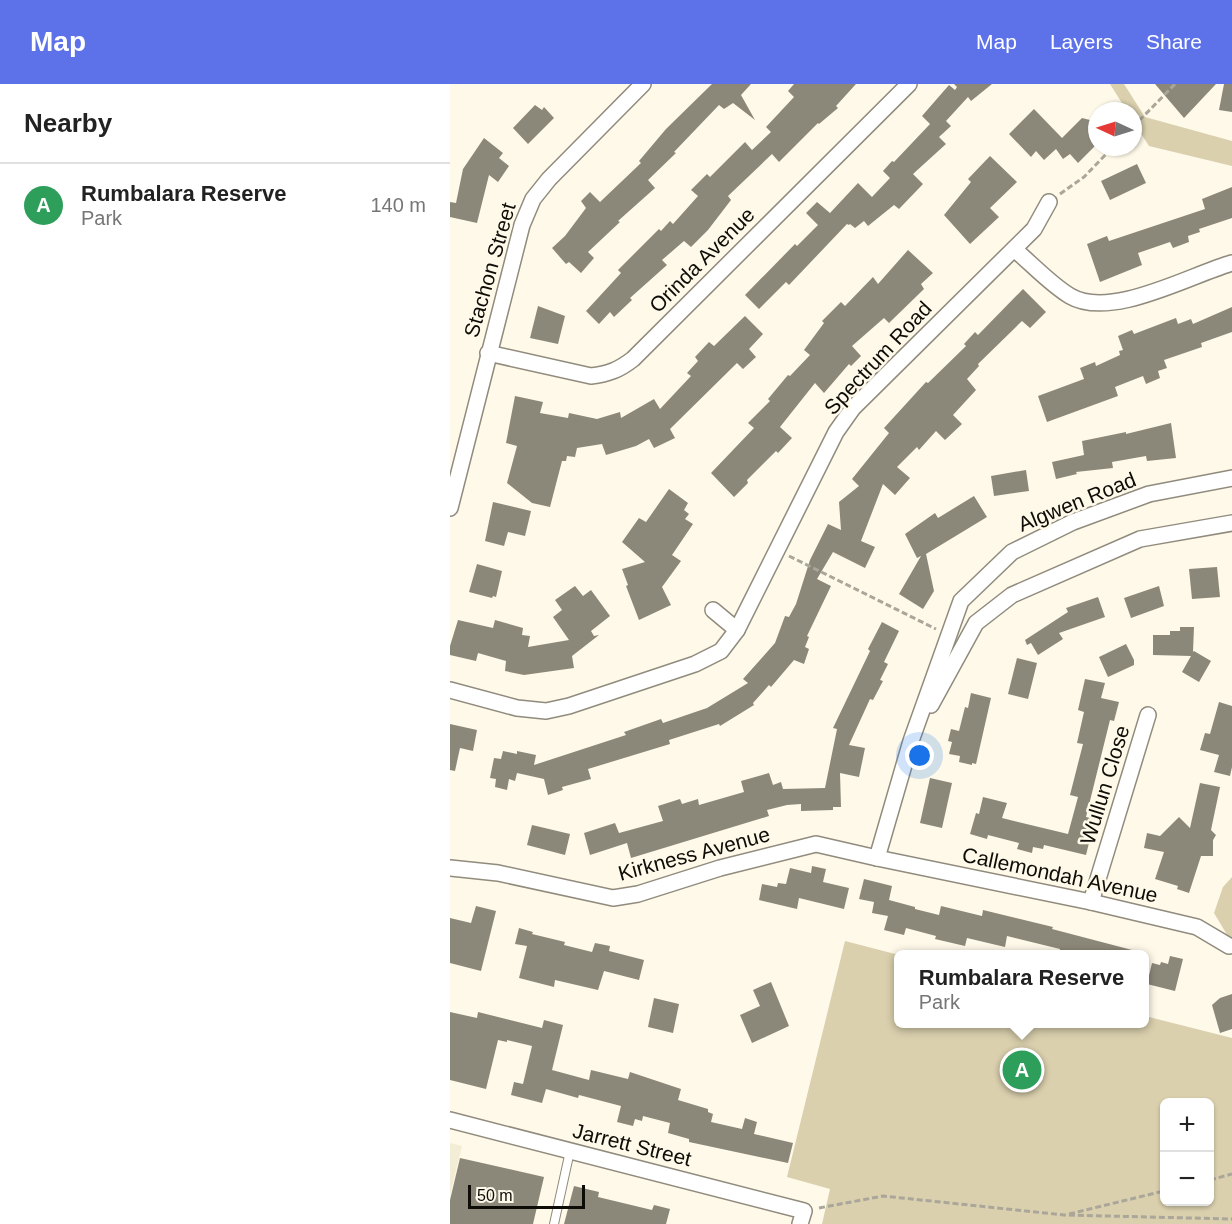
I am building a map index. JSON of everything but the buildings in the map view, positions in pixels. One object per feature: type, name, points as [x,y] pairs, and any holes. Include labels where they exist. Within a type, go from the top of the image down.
[{"type":"street","name":"Stachon Street","points":[[450,508],[522,225],[533,199],[549,178],[643,84]]},
{"type":"street","name":"Orinda Avenue","points":[[488,353],[591,376],[619,370],[641,351],[909,84]]},
{"type":"street","name":"Spectrum Road","points":[[450,690],[517,708],[546,711],[701,662],[721,651],[737,630],[836,432],[853,408],[1034,229],[1049,202]]},
{"type":"street","points":[[1014,249],[1070,296],[1099,305],[1152,292],[1232,262]]},
{"type":"street","name":"Algwen Road","points":[[877,858],[911,741],[961,601],[1012,552],[1074,522],[1149,495],[1232,478]]},
{"type":"street","name":"Algwen Road","points":[[911,741],[976,623],[1012,595],[1140,539],[1232,523]]},
{"type":"street","points":[[713,610],[737,630]]},
{"type":"street","name":"Wullun Close","points":[[1091,902],[1148,715]]},
{"type":"street","name":"Kirkness Avenue","points":[[450,868],[498,873],[613,898],[638,894],[720,868],[816,844],[877,858]]},
{"type":"street","name":"Callemondah Avenue","points":[[877,858],[1091,902],[1197,927],[1229,946]]},
{"type":"street","name":"Jarrett Street","points":[[450,1120],[570,1151],[802,1217]]},
{"type":"lane","points":[[554,1224],[570,1151]]},
{"type":"path","points":[[1142,118],[1175,84]]},
{"type":"path","points":[[1049,202],[1084,177],[1104,156]]},
{"type":"path","points":[[776,550],[948,635]]},
{"type":"path","points":[[1214,1179],[1232,1174]]},
{"type":"path","points":[[1064,1215],[1160,1192]]},
{"type":"path","points":[[802,1217],[883,1196],[1064,1215],[1232,1219]]},
{"type":"shaded area","points":[[1110,84],[1124,84],[1135,102],[1121,102]]},
{"type":"shaded area","points":[[1142,112],[1145,117],[1232,141],[1232,166],[1149,146],[1142,135]]},
{"type":"shaded area","points":[[1232,877],[1232,943],[1214,913],[1223,887]]},
{"type":"shaded area","points":[[845,941],[894,954],[894,1028],[1149,1028],[1149,1017],[1232,1038],[1232,1224],[822,1224],[830,1189],[787,1177]]},
{"type":"shaded area","points":[[450,1143],[462,1146],[450,1195]]},
{"type":"place","name":"Rumbalara Reserve","points":[[1022,1070]]}]
